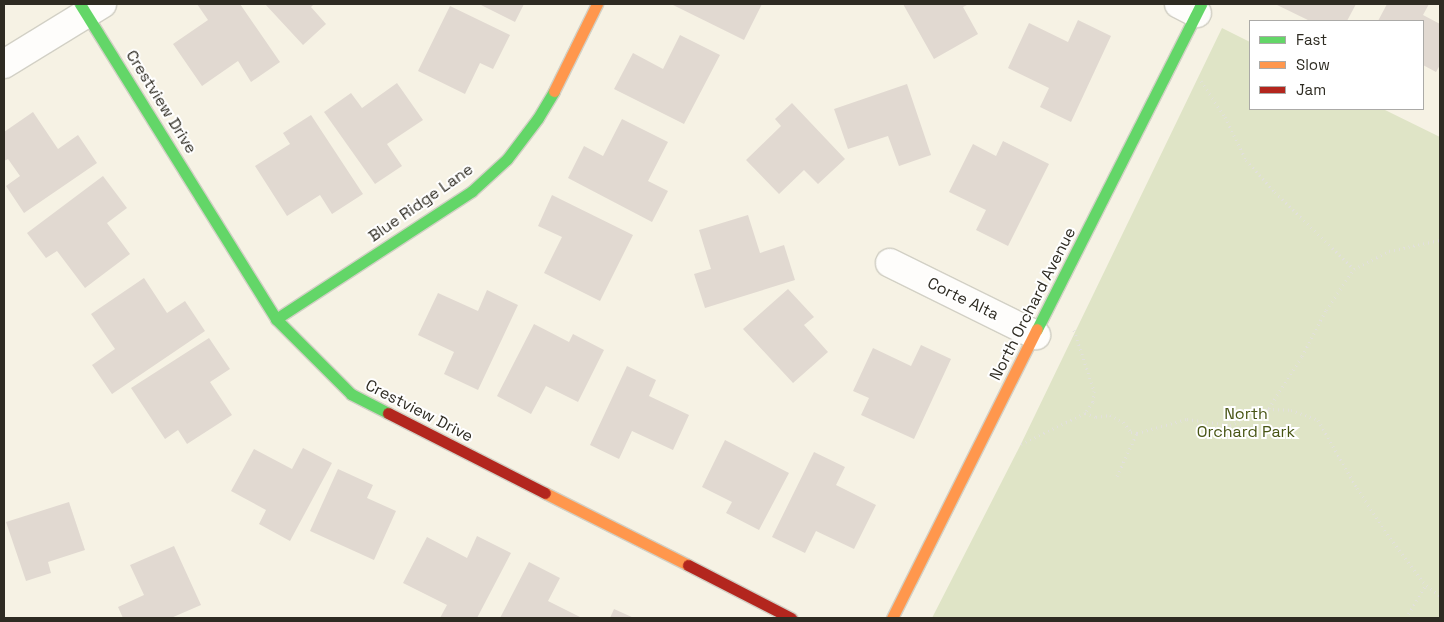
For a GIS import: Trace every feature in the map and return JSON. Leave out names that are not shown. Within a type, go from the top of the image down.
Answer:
[{"type":"street","name":"Blue Ridge Lane","points":[[276,319],[472,191],[507,159],[538,118],[560,80],[597,4]]},
{"type":"street","name":"Crestview Drive","points":[[90,7],[276,319],[351,394],[791,618]]},
{"type":"street","points":[[4,64],[90,7]]},
{"type":"street","name":"North Orchard Avenue","points":[[892,618],[1036,335],[1192,7]]},
{"type":"street","name":"Corte Alta","points":[[890,263],[1036,335]]},
{"type":"path","points":[[1201,81],[1225,117],[1246,160],[1275,192],[1354,269]]},
{"type":"path","points":[[1268,409],[1302,356],[1326,310],[1354,269],[1389,251],[1440,240]]},
{"type":"path","points":[[1021,444],[1085,413],[1093,402],[1094,391],[1074,330]]},
{"type":"path","points":[[1085,413],[1096,417],[1110,415],[1124,422],[1131,432],[1137,433],[1187,419],[1230,425],[1268,409],[1291,410],[1318,420],[1374,513],[1426,585],[1440,596]]},
{"type":"path","points":[[1117,476],[1137,433]]},
{"type":"path","points":[[1406,618],[1426,585]]},
{"type":"green space","name":"North Orchard Park","points":[[1222,28],[1249,42],[1249,110],[1385,110],[1440,137],[1440,618],[932,618],[1021,444]]},
{"type":"building","points":[[197,4],[240,4],[280,62],[251,82],[238,61],[202,86],[173,44],[208,20]]},
{"type":"building","points":[[265,4],[314,4],[311,7],[326,24],[303,45]]},
{"type":"building","points":[[479,4],[524,4],[515,22]]},
{"type":"building","points":[[671,4],[762,4],[744,40]]},
{"type":"building","points":[[903,4],[969,4],[963,7],[978,34],[934,59]]},
{"type":"building","points":[[1275,4],[1356,4],[1348,20],[1308,20]]},
{"type":"building","points":[[1387,4],[1429,4],[1423,15],[1440,24],[1440,65],[1436,72],[1424,66],[1424,20],[1379,20]]},
{"type":"building","points":[[450,6],[510,35],[493,69],[480,63],[465,94],[418,71]]},
{"type":"building","points":[[1078,20],[1111,36],[1071,122],[1040,107],[1049,88],[1008,68],[1029,23],[1068,42]]},
{"type":"building","points":[[680,35],[720,55],[684,124],[614,89],[633,53],[663,69]]},
{"type":"building","points":[[397,83],[423,120],[387,144],[402,166],[375,184],[324,112],[351,93],[362,108]]},
{"type":"building","points":[[907,84],[931,155],[899,166],[888,136],[848,149],[834,109]]},
{"type":"building","points":[[792,103],[845,159],[818,184],[804,170],[779,194],[746,160],[781,126],[775,119]]},
{"type":"building","points":[[33,112],[58,149],[78,135],[97,163],[24,213],[6,186],[20,176],[8,159],[4,161],[4,132]]},
{"type":"building","points":[[311,115],[363,194],[332,214],[320,195],[287,216],[255,166],[290,144],[283,133]]},
{"type":"building","points":[[622,119],[668,142],[648,181],[668,191],[652,222],[568,178],[584,146],[603,156]]},
{"type":"building","points":[[1003,141],[1049,164],[1008,246],[976,230],[986,210],[949,192],[973,144],[996,156]]},
{"type":"building","points":[[103,176],[127,208],[107,223],[130,254],[85,288],[57,251],[46,258],[27,233]]},
{"type":"building","points":[[552,195],[633,235],[600,301],[544,273],[562,237],[538,226]]},
{"type":"building","points":[[748,215],[760,253],[784,245],[795,280],[705,308],[694,274],[711,269],[699,230]]},
{"type":"building","points":[[144,278],[167,313],[185,301],[205,331],[112,394],[92,365],[115,349],[91,314]]},
{"type":"building","points":[[788,289],[814,317],[804,325],[828,352],[793,383],[743,329]]},
{"type":"building","points":[[487,290],[518,305],[478,390],[444,374],[454,352],[418,335],[438,293],[478,311]]},
{"type":"building","points":[[534,324],[569,342],[573,334],[604,350],[578,402],[546,386],[531,414],[497,396]]},
{"type":"building","points":[[209,338],[230,369],[210,382],[232,415],[187,444],[178,430],[165,439],[131,388]]},
{"type":"building","points":[[921,345],[951,359],[914,439],[861,415],[869,398],[853,391],[873,348],[911,366]]},
{"type":"building","points":[[627,366],[656,380],[649,396],[689,415],[673,450],[632,431],[619,459],[590,445]]},
{"type":"building","points":[[725,440],[789,473],[759,530],[726,513],[732,502],[702,487]]},
{"type":"building","points":[[303,448],[332,463],[290,541],[259,524],[266,510],[231,491],[254,449],[292,469]]},
{"type":"building","points":[[814,452],[845,467],[836,485],[876,505],[854,549],[816,531],[805,553],[772,537]]},
{"type":"building","points":[[338,469],[373,485],[367,498],[396,511],[374,560],[310,531]]},
{"type":"building","points":[[69,502],[85,550],[48,562],[51,573],[26,581],[6,522]]},
{"type":"building","points":[[477,536],[511,553],[477,618],[440,618],[447,605],[403,583],[427,537],[467,558]]},
{"type":"building","points":[[174,546],[201,605],[171,618],[123,618],[118,607],[144,595],[130,565]]},
{"type":"building","points":[[529,562],[560,578],[548,601],[582,618],[500,618]]},
{"type":"building","points":[[614,609],[634,618],[610,618]]},
{"type":"traffic: fast","points":[[80,4],[276,319],[351,394],[388,413]]},
{"type":"traffic: fast","points":[[1037,329],[1201,4]]},
{"type":"traffic: fast","points":[[276,319],[472,191],[507,159],[538,118],[554,91]]},
{"type":"traffic: slow","points":[[554,91],[597,4]]},
{"type":"traffic: slow","points":[[892,618],[1037,329]]},
{"type":"traffic: slow","points":[[545,493],[688,565]]},
{"type":"traffic: jam","points":[[388,413],[545,493]]},
{"type":"traffic: jam","points":[[688,565],[791,618]]}]
